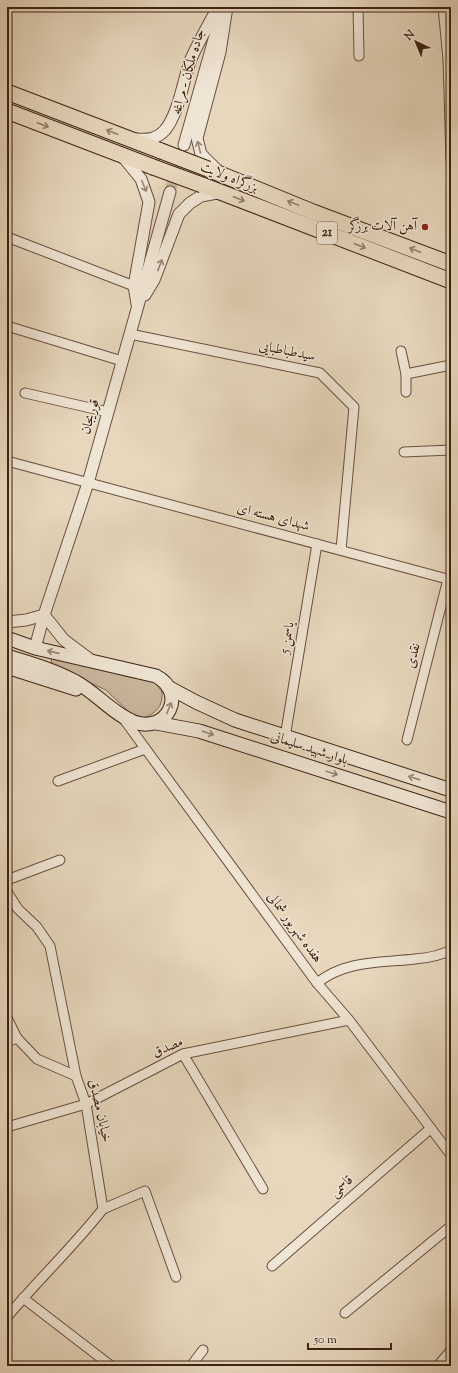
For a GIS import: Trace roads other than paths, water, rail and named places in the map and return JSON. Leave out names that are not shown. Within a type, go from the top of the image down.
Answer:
[{"type":"highway","name":"بزرگراه ولایت","points":[[7,92],[224,175],[313,212],[451,264]]},
{"type":"highway","name":"بزرگراه ولایت","points":[[7,111],[222,192],[451,281]]},
{"type":"main road","points":[[7,638],[35,648],[29,662]]},
{"type":"main road","name":"بلوار شهید سلیمانی","points":[[35,648],[156,676],[163,680],[168,687],[235,720],[451,790]]},
{"type":"main road","points":[[7,656],[29,662],[77,682],[92,695]]},
{"type":"main road","points":[[7,667],[92,695]]},
{"type":"main road","points":[[156,723],[166,715],[172,703],[168,687]]},
{"type":"main road","name":"بلوار شهید سلیمانی","points":[[92,695],[133,722],[148,724],[156,723],[199,730],[451,812]]},
{"type":"street","points":[[129,139],[146,140],[155,138],[164,131],[171,122],[191,60],[202,35],[218,7]]},
{"type":"street","name":"جاده ملکان - مراغه","points":[[184,144],[223,7]]},
{"type":"street","points":[[224,175],[201,154],[197,138],[220,52],[227,7]]},
{"type":"street","points":[[358,7],[359,56]]},
{"type":"street","points":[[443,7],[450,59],[451,158]]},
{"type":"street","points":[[122,155],[142,179],[149,202],[134,286],[137,307]]},
{"type":"street","name":"قوریجان","points":[[35,648],[44,615],[88,483],[170,192]]},
{"type":"street","points":[[137,307],[154,280],[179,214],[190,203],[201,196],[222,192]]},
{"type":"street","points":[[7,237],[134,286]]},
{"type":"street","points":[[7,326],[122,362]]},
{"type":"street","name":"سیدطباطبایی","points":[[130,334],[320,373],[354,407],[341,550]]},
{"type":"street","points":[[402,350],[406,374],[406,392]]},
{"type":"street","points":[[406,374],[451,365]]},
{"type":"street","points":[[25,393],[108,412]]},
{"type":"street","points":[[404,452],[451,450]]},
{"type":"street","name":"شهدای هسته ای","points":[[7,461],[450,580]]},
{"type":"street","name":"یاسمن 5","points":[[285,737],[317,544]]},
{"type":"street","name":"نقدی","points":[[407,740],[450,580]]},
{"type":"street","points":[[7,622],[26,620],[44,615],[64,640],[93,661]]},
{"type":"street","name":"هفده شهریور شمالی","points":[[119,713],[317,983],[349,1020],[451,1155]]},
{"type":"street","points":[[58,781],[145,749]]},
{"type":"street","points":[[7,880],[60,860]]},
{"type":"street","name":"خیابان مصدق","points":[[7,892],[18,909],[37,927],[50,946],[76,1076],[86,1104],[103,1209]]},
{"type":"street","points":[[317,983],[330,973],[357,964],[431,957],[451,950]]},
{"type":"street","points":[[7,1018],[17,1038],[37,1059],[76,1076]]},
{"type":"street","name":"مصدق","points":[[7,1127],[86,1104],[184,1054],[349,1020]]},
{"type":"street","points":[[7,1042],[17,1038]]},
{"type":"street","points":[[184,1054],[263,1189]]},
{"type":"street","name":"قاسمی","points":[[272,1266],[430,1129]]},
{"type":"street","points":[[7,1316],[22,1298],[80,1238],[103,1209],[145,1191],[176,1277]]},
{"type":"street","points":[[345,1313],[451,1226]]},
{"type":"street","points":[[22,1298],[110,1365]]},
{"type":"street","points":[[191,1366],[203,1350]]},
{"type":"street","points":[[439,1366],[451,1352]]},
{"type":"tunnel","points":[[170,192],[181,152]]},
{"type":"place","name":"آهن آلات برزگر","points":[[425,227]]}]
